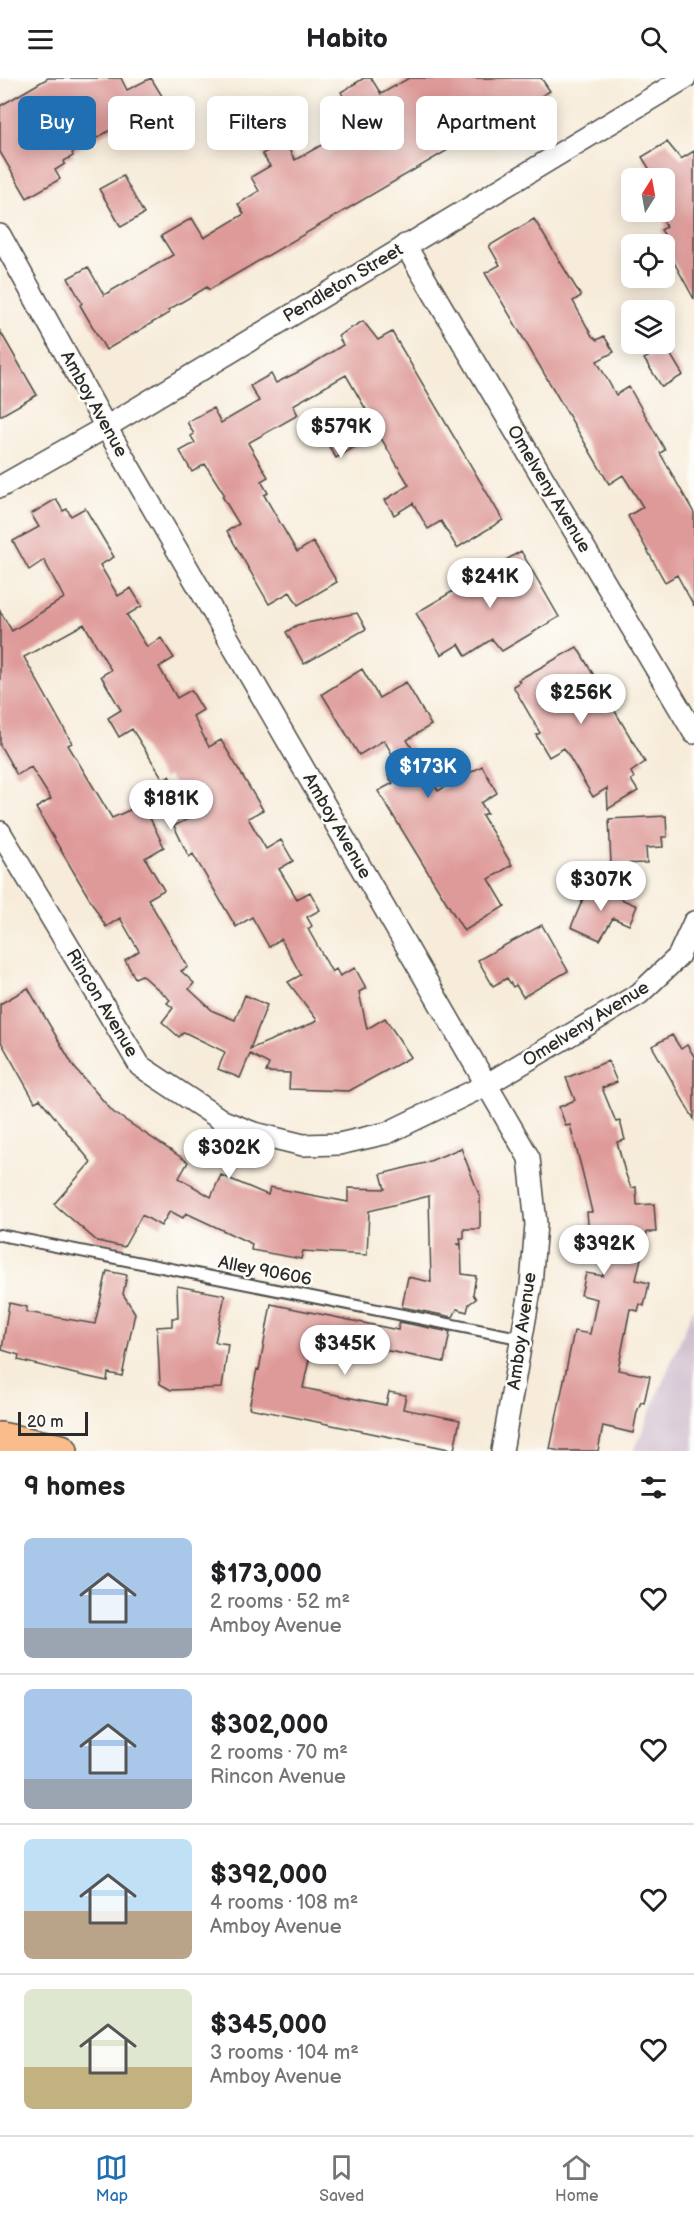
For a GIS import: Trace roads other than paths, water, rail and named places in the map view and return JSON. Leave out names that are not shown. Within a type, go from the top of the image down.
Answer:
[{"type":"main road","points":[[0,1439],[46,1449]]},
{"type":"street","name":"Pendleton Street","points":[[0,488],[106,427],[685,78]]},
{"type":"street","name":"Amboy Avenue","points":[[0,235],[106,427],[529,1158],[536,1224],[524,1339],[502,1451]]},
{"type":"street","name":"Omelveny Avenue","points":[[405,245],[694,733]]},
{"type":"street","name":"Rincon Avenue","points":[[0,831],[140,1066],[222,1121],[254,1133],[303,1145],[339,1144],[387,1133],[486,1085]]},
{"type":"street","name":"Omelveny Avenue","points":[[486,1085],[639,994],[678,957],[694,922]]},
{"type":"lane","name":"Alley 90606","points":[[0,1235],[524,1339]]}]
